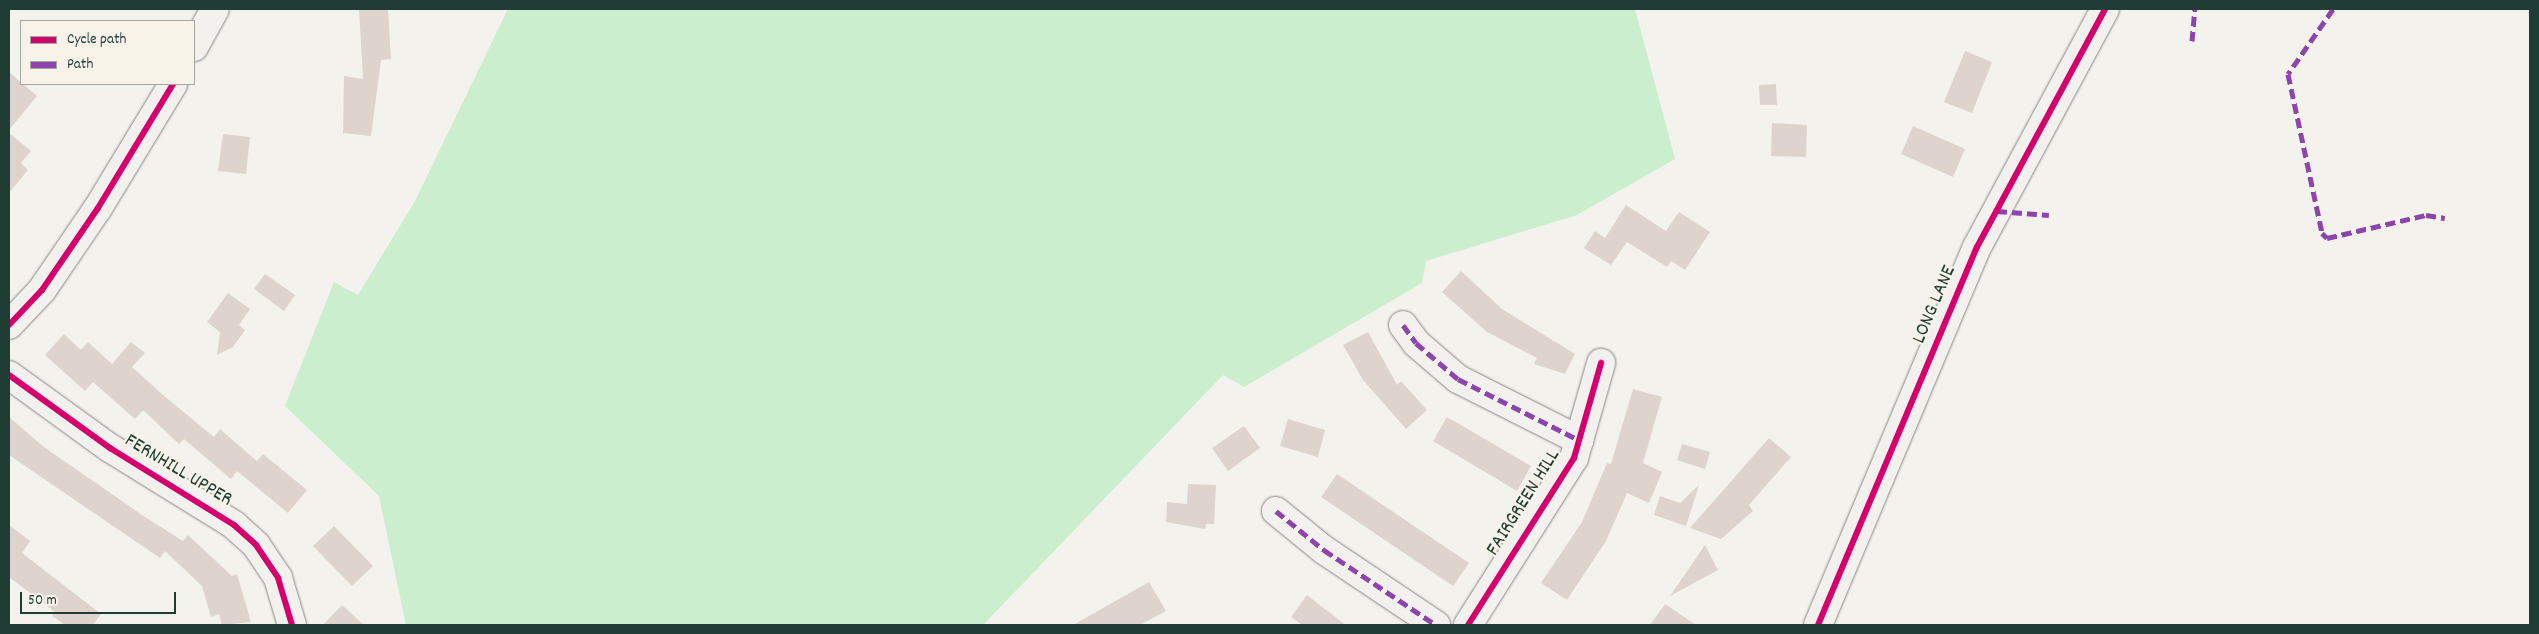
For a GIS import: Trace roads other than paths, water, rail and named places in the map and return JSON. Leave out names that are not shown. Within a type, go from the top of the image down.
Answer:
[{"type":"street","points":[[195,45],[214,9]]},
{"type":"street","name":"LONG LANE","points":[[1818,625],[1978,247],[2105,9]]},
{"type":"street","points":[[9,325],[42,290],[98,208],[172,85]]},
{"type":"street","name":"FAIRGREEN HILL","points":[[1403,325],[1416,344],[1458,379],[1579,440]]},
{"type":"street","name":"FAIRGREEN HILL","points":[[1468,625],[1574,458],[1601,364]]},
{"type":"street","name":"FERNHILL UPPER","points":[[9,375],[102,444],[234,524],[256,545],[278,578],[292,625]]},
{"type":"street","points":[[1276,511],[1324,550],[1436,625]]}]
